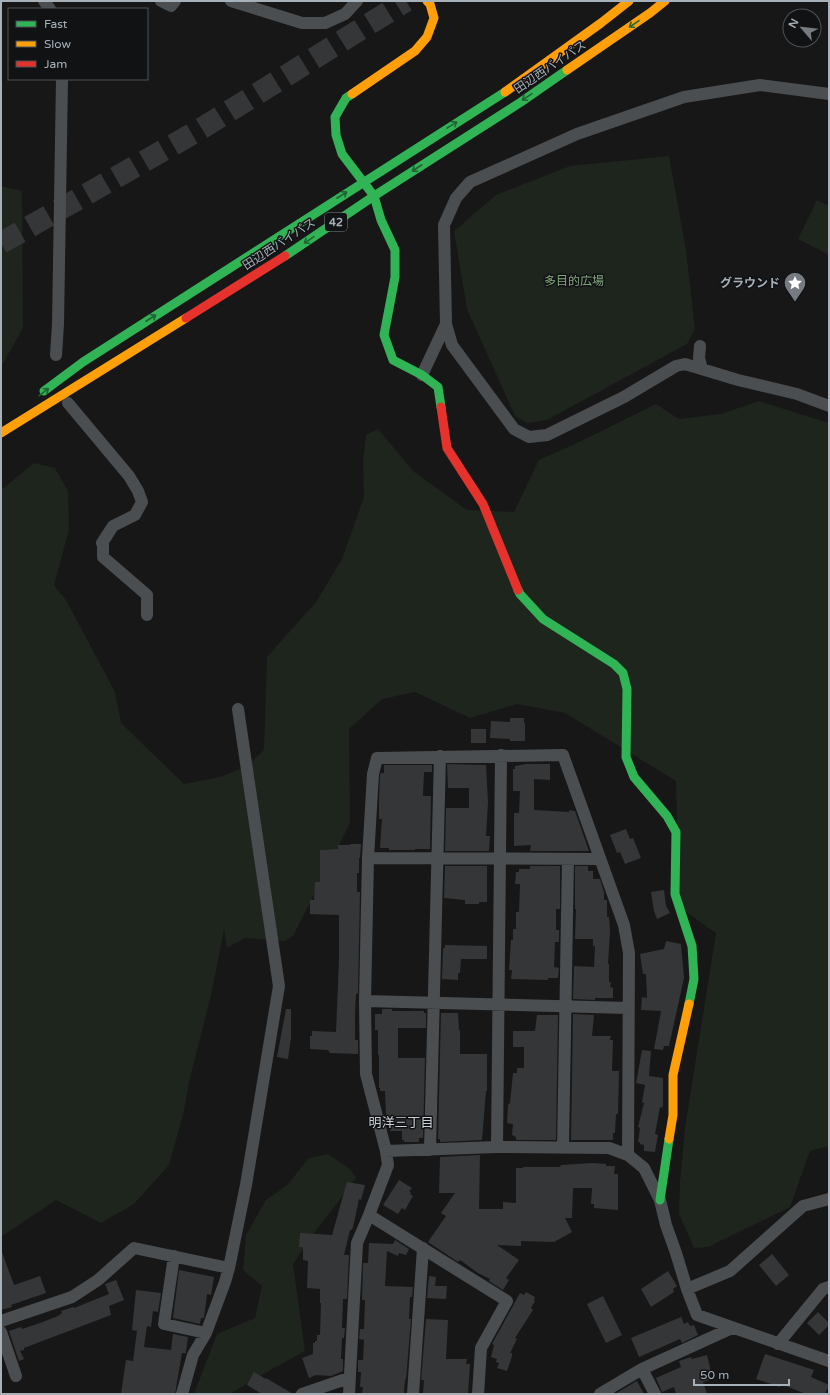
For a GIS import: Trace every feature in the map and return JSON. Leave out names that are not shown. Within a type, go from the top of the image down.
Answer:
[{"type":"main road","points":[[427,1],[430,4],[434,18],[427,37],[416,52],[346,98],[335,117],[336,135],[342,154],[374,196],[381,220],[395,250],[395,277],[384,335],[393,360],[422,375],[438,387],[447,448],[483,504],[498,536],[520,594],[543,619],[614,664],[623,673],[626,689],[626,758],[634,777],[667,816],[676,832],[675,894],[692,946],[694,979],[673,1075],[673,1115],[660,1200]]},
{"type":"main road","name":"田辺西バイパス","points":[[37,397],[82,362],[503,93],[601,23],[628,1]]},
{"type":"main road","name":"田辺西バイパス","points":[[1,433],[301,246],[374,196],[521,102],[650,13],[665,1]]},
{"type":"main road","points":[[1,423],[13,414]]},
{"type":"street","points":[[161,1],[171,6],[175,1]]},
{"type":"street","points":[[232,1],[302,23],[325,23],[345,14],[357,1]]},
{"type":"street","points":[[56,355],[62,80]]},
{"type":"street","points":[[829,94],[760,85],[684,97],[577,134],[470,182],[456,198],[444,225],[446,324],[452,345],[514,429],[529,436],[547,435],[624,397],[676,366],[685,364],[738,380],[797,394],[829,406]]},
{"type":"street","points":[[422,375],[446,324]]},
{"type":"street","points":[[685,364],[700,346],[699,358],[702,370]]},
{"type":"street","points":[[68,403],[129,476],[138,491],[142,502],[135,515],[113,526],[102,543],[103,557],[147,595],[147,615]]},
{"type":"street","points":[[182,1394],[193,1355],[206,1333],[229,1268],[246,1185],[279,986],[238,708]]},
{"type":"street","points":[[497,1148],[501,755]]},
{"type":"street","points":[[349,1394],[357,1243],[388,1165],[386,1151],[366,1074],[365,1001],[368,858],[374,774],[377,758],[563,755],[624,925],[629,953],[628,1155]]},
{"type":"street","points":[[430,1150],[440,756]]},
{"type":"street","points":[[368,858],[600,859]]},
{"type":"street","points":[[563,1148],[568,859]]},
{"type":"street","points":[[365,1001],[628,1008]]},
{"type":"street","points":[[386,1151],[497,1148],[609,1148],[628,1155],[644,1168],[660,1200],[666,1225],[687,1289],[697,1314],[732,1328],[829,1361]]},
{"type":"street","points":[[687,1289],[730,1271],[803,1206],[829,1199]]},
{"type":"street","points":[[369,1215],[507,1301],[481,1348],[478,1394]]},
{"type":"street","points":[[1,1321],[72,1297],[98,1280],[134,1248],[229,1268]]},
{"type":"street","points":[[413,1394],[423,1248]]},
{"type":"street","points":[[174,1256],[164,1324],[206,1333]]},
{"type":"street","points":[[778,1344],[823,1289],[829,1287]]},
{"type":"street","points":[[600,1394],[642,1369],[732,1328]]},
{"type":"street","points":[[1,1332],[16,1376]]},
{"type":"street","points":[[642,1369],[655,1394]]},
{"type":"street","points":[[302,1394],[349,1378]]},
{"type":"green space","name":"多目的広場","points":[[669,156],[686,250],[695,329],[687,344],[547,420],[527,423],[515,416],[467,309],[454,231],[496,195],[570,166]]},
{"type":"green space","points":[[1,186],[22,191],[23,328],[1,367]]},
{"type":"green space","points":[[817,200],[829,206],[829,255],[798,239]]},
{"type":"green space","points":[[759,401],[829,423],[829,1146],[810,1151],[790,1207],[708,1247],[694,1248],[679,1214],[680,1182],[685,1128],[716,933],[679,907],[676,781],[565,713],[517,704],[470,718],[415,692],[382,699],[349,729],[350,823],[293,936],[285,941],[245,938],[227,948],[224,929],[211,996],[189,1082],[183,1115],[169,1165],[134,1204],[101,1223],[56,1200],[1,1237],[1,490],[34,463],[55,468],[68,491],[69,530],[54,585],[66,600],[115,692],[121,723],[184,784],[220,777],[247,766],[264,750],[267,657],[316,602],[342,559],[364,497],[363,462],[366,435],[378,429],[413,471],[467,510],[514,512],[539,460],[656,404],[679,419],[721,414]]},
{"type":"green space","points":[[328,1154],[350,1169],[356,1178],[309,1240],[293,1264],[305,1351],[230,1394],[194,1394],[217,1334],[255,1318],[262,1286],[243,1270],[246,1235],[266,1200],[287,1185],[309,1158]]},
{"type":"building","points":[[510,718],[524,718],[525,741],[510,741],[510,739],[490,738],[491,721],[510,722]]},
{"type":"building","points":[[471,729],[486,729],[486,743],[471,743]]},
{"type":"building","points":[[447,764],[486,765],[488,802],[486,836],[490,836],[489,851],[445,851],[446,808],[469,808],[469,788],[448,788]]},
{"type":"building","points":[[526,764],[550,764],[550,780],[534,779],[534,810],[575,811],[589,851],[530,851],[531,845],[514,846],[514,813],[519,813],[520,791],[513,791],[513,769],[515,769],[515,766]]},
{"type":"building","points":[[384,765],[432,765],[432,772],[424,772],[423,796],[431,796],[430,849],[389,850],[389,848],[380,848],[382,819],[379,819],[380,775],[381,773],[384,773]]},
{"type":"building","points":[[626,829],[630,839],[633,838],[641,858],[625,864],[620,852],[617,853],[610,835]]},
{"type":"building","points":[[361,844],[359,873],[357,873],[357,892],[360,892],[358,993],[356,994],[355,1040],[358,1040],[358,1054],[330,1053],[328,1050],[310,1049],[310,1036],[312,1036],[312,1031],[336,1032],[339,915],[310,914],[310,900],[314,900],[315,882],[320,882],[320,850],[338,849],[338,845]]},
{"type":"building","points":[[445,866],[487,866],[487,902],[479,902],[479,904],[465,904],[465,900],[444,898]]},
{"type":"building","points":[[530,866],[560,866],[560,909],[556,909],[556,930],[559,930],[559,942],[555,942],[554,967],[559,968],[558,978],[548,978],[548,980],[511,979],[512,970],[509,970],[511,940],[513,940],[513,929],[516,929],[516,912],[519,912],[520,884],[515,884],[516,872],[519,872],[519,869],[530,869]]},
{"type":"building","points":[[575,866],[588,866],[588,871],[593,871],[593,879],[600,879],[604,892],[604,900],[607,900],[607,917],[609,917],[610,931],[608,964],[609,982],[611,982],[610,987],[613,988],[613,998],[595,998],[595,1000],[573,999],[574,966],[594,967],[595,946],[593,946],[593,939],[575,939]]},
{"type":"building","points":[[664,890],[666,906],[670,913],[657,919],[651,892]]},
{"type":"building","points":[[666,941],[681,944],[684,978],[669,1046],[664,1046],[663,1050],[654,1049],[661,1011],[641,1010],[642,997],[647,998],[646,974],[643,974],[640,954],[664,949]]},
{"type":"building","points":[[445,945],[487,946],[487,959],[461,959],[458,980],[442,979],[443,948],[445,948]]},
{"type":"building","points":[[286,1009],[291,1009],[291,1038],[288,1059],[277,1057]]},
{"type":"building","points":[[382,1009],[392,1009],[392,1011],[424,1011],[424,1013],[426,1013],[426,1028],[398,1028],[398,1058],[425,1058],[423,1138],[419,1138],[419,1142],[404,1142],[404,1140],[402,1140],[402,1131],[390,1131],[391,1123],[388,1123],[388,1115],[386,1115],[385,1091],[380,1091],[379,1088],[378,1030],[375,1030],[375,1014],[382,1014]]},
{"type":"building","points":[[441,1013],[458,1013],[460,1054],[487,1054],[487,1091],[482,1140],[440,1142],[440,1139],[438,1139]]},
{"type":"building","points":[[573,1014],[594,1015],[592,1036],[611,1036],[610,1040],[613,1040],[612,1071],[619,1071],[618,1114],[616,1114],[613,1140],[571,1140]]},
{"type":"building","points":[[537,1015],[558,1015],[556,1140],[516,1140],[516,1137],[512,1135],[513,1124],[507,1123],[508,1105],[510,1103],[513,1073],[517,1073],[517,1068],[524,1068],[524,1047],[513,1047],[513,1031],[535,1031]]},
{"type":"building","points":[[642,1050],[651,1051],[649,1076],[663,1078],[663,1105],[662,1108],[660,1107],[655,1134],[658,1135],[655,1152],[644,1151],[644,1145],[638,1142],[640,1128],[638,1127],[644,1103],[642,1102],[645,1085],[636,1083]]},
{"type":"building","points":[[480,1155],[479,1209],[503,1209],[503,1202],[516,1203],[516,1168],[560,1167],[561,1165],[592,1163],[615,1166],[614,1174],[618,1174],[618,1210],[594,1208],[594,1204],[591,1204],[592,1188],[573,1188],[572,1218],[565,1218],[572,1232],[554,1242],[521,1241],[521,1246],[497,1245],[519,1260],[506,1278],[509,1280],[503,1290],[489,1281],[490,1279],[478,1273],[460,1260],[458,1262],[428,1242],[446,1216],[441,1213],[455,1193],[439,1193],[440,1157]]},
{"type":"building","points":[[399,1180],[412,1188],[409,1191],[413,1196],[405,1210],[402,1208],[398,1214],[383,1205]]},
{"type":"building","points":[[347,1182],[365,1185],[361,1200],[359,1199],[354,1223],[352,1230],[350,1230],[344,1255],[349,1255],[347,1299],[343,1299],[342,1328],[345,1328],[344,1338],[342,1338],[341,1359],[343,1359],[343,1371],[331,1376],[316,1375],[309,1378],[302,1358],[313,1354],[313,1343],[317,1341],[317,1335],[320,1335],[321,1303],[320,1289],[307,1288],[308,1261],[303,1260],[303,1247],[299,1247],[300,1233],[332,1235]]},
{"type":"building","points":[[395,1240],[409,1249],[406,1255],[399,1253],[398,1256],[387,1251],[385,1286],[413,1287],[412,1297],[410,1297],[409,1319],[411,1319],[404,1394],[362,1394],[363,1387],[360,1387],[361,1372],[358,1372],[358,1360],[363,1360],[364,1340],[359,1339],[360,1329],[364,1329],[365,1300],[362,1300],[363,1263],[368,1263],[369,1243],[393,1244]]},
{"type":"building","points":[[2,1252],[14,1285],[40,1276],[46,1293],[1,1310]]},
{"type":"building","points":[[772,1254],[789,1275],[776,1286],[759,1265]]},
{"type":"building","points":[[179,1270],[214,1277],[211,1295],[207,1294],[204,1318],[201,1318],[200,1324],[173,1318]]},
{"type":"building","points":[[668,1271],[677,1286],[673,1289],[674,1292],[651,1307],[641,1289]]},
{"type":"building","points":[[429,1276],[436,1277],[435,1286],[447,1286],[446,1299],[427,1298]]},
{"type":"building","points":[[116,1280],[124,1300],[109,1306],[111,1315],[24,1348],[24,1350],[20,1351],[24,1359],[19,1361],[9,1331],[21,1327],[22,1329],[40,1323],[58,1316],[62,1313],[61,1311],[74,1308],[109,1294],[105,1284]]},
{"type":"building","points":[[136,1290],[161,1293],[158,1312],[153,1311],[151,1327],[147,1326],[144,1347],[171,1350],[173,1334],[188,1337],[186,1353],[182,1353],[175,1394],[121,1394],[126,1360],[133,1361],[137,1331],[132,1330]]},
{"type":"building","points":[[526,1292],[535,1297],[535,1301],[531,1308],[533,1310],[515,1338],[517,1339],[510,1353],[512,1353],[512,1356],[507,1371],[497,1368],[499,1363],[496,1362],[497,1359],[491,1357],[494,1345],[492,1344],[520,1293],[524,1295]]},
{"type":"building","points":[[603,1296],[622,1335],[606,1343],[587,1304]]},
{"type":"building","points":[[818,1312],[829,1323],[829,1325],[819,1335],[807,1323]]},
{"type":"building","points":[[681,1317],[684,1324],[688,1322],[690,1326],[694,1325],[698,1335],[682,1343],[680,1339],[639,1357],[631,1338]]},
{"type":"building","points":[[426,1319],[448,1320],[446,1359],[467,1359],[466,1364],[470,1364],[468,1394],[423,1393],[424,1380],[421,1380]]},
{"type":"building","points":[[765,1354],[814,1370],[811,1377],[829,1385],[825,1394],[806,1394],[781,1384],[780,1387],[756,1379]]},
{"type":"building","points":[[707,1355],[711,1372],[708,1372],[710,1380],[703,1382],[707,1394],[676,1394],[674,1387],[662,1392],[656,1378],[681,1367],[679,1361],[691,1357],[692,1359]]},
{"type":"building","points":[[254,1372],[293,1394],[262,1394],[247,1385]]},
{"type":"building","points":[[637,1381],[644,1394],[615,1394],[635,1382]]},
{"type":"tunnel","points":[[1,243],[199,130],[406,1]]},
{"type":"traffic: fast","points":[[285,256],[374,196],[521,102],[567,70]]},
{"type":"traffic: fast","points":[[44,391],[83,362],[505,92]]},
{"type":"traffic: fast","points":[[352,94],[346,98],[335,117],[336,135],[342,154],[374,196],[381,220],[395,250],[395,277],[384,335],[393,360],[422,375],[438,387],[441,407]]},
{"type":"traffic: fast","points":[[518,590],[543,619],[614,664],[623,673],[627,689],[626,757],[634,777],[667,816],[676,832],[675,894],[692,946],[694,979],[689,1004]]},
{"type":"traffic: fast","points":[[660,1200],[669,1139]]},
{"type":"traffic: slow","points":[[352,94],[415,51],[427,37],[434,18],[430,4],[427,1]]},
{"type":"traffic: slow","points":[[505,92],[629,1]]},
{"type":"traffic: slow","points":[[567,70],[665,1]]},
{"type":"traffic: slow","points":[[1,433],[186,318]]},
{"type":"traffic: slow","points":[[669,1139],[673,1115],[673,1075],[689,1004]]},
{"type":"traffic: jam","points":[[186,318],[285,256]]},
{"type":"traffic: jam","points":[[441,407],[447,448],[483,504],[518,590]]},
{"type":"place","name":"グラウンド","points":[[795,302]]},
{"type":"district","name":"明洋三丁目","points":[[401,1122]]}]
